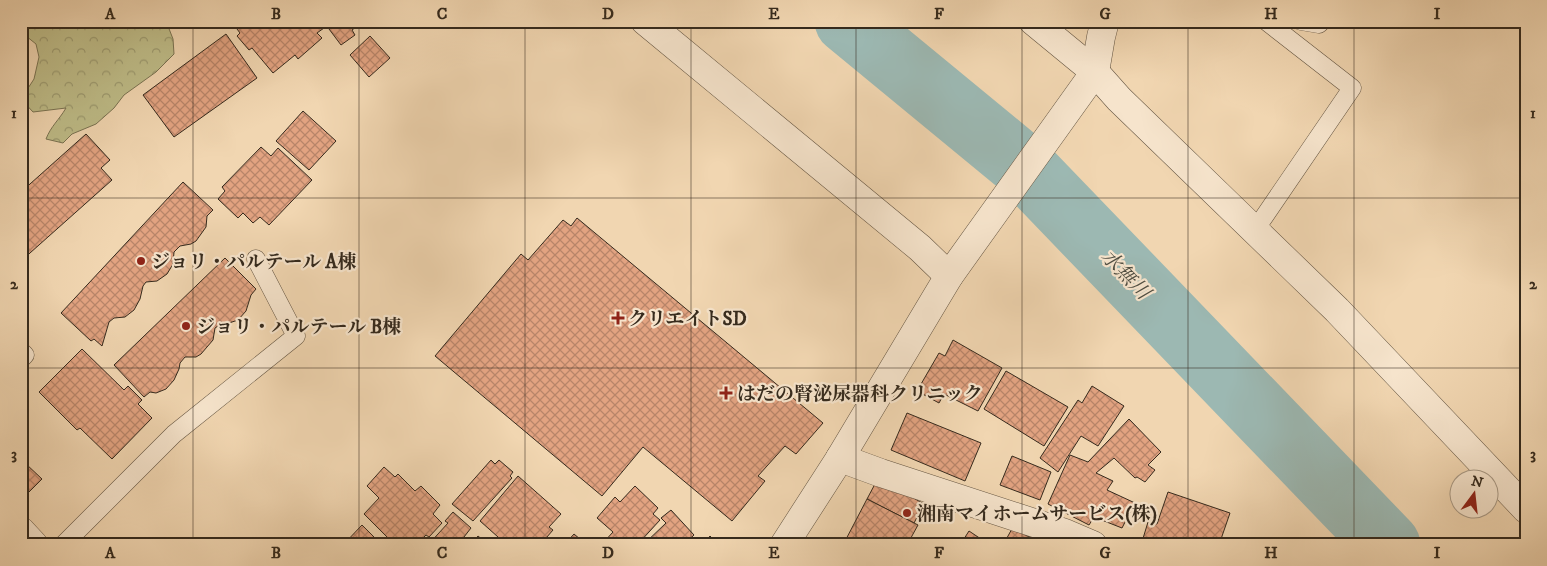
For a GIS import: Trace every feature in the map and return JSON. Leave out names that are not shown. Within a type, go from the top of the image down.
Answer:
[{"type":"street","points":[[645,21],[920,248],[954,269]]},
{"type":"street","points":[[1033,21],[1091,78],[1120,99],[1337,310],[1526,509]]},
{"type":"street","points":[[784,545],[840,458],[954,269],[1091,78],[1106,21]]},
{"type":"street","points":[[840,458],[1065,533],[1092,545]]},
{"type":"street","points":[[21,531],[34,545]]},
{"type":"lane","points":[[1255,230],[1352,88],[1266,21]]},
{"type":"lane","points":[[1301,21],[1319,24],[1322,21]]},
{"type":"lane","points":[[63,545],[174,434],[296,336],[256,258]]},
{"type":"lane","points":[[21,351],[25,355],[21,359]]},
{"type":"green space","points":[[21,21],[166,21],[173,39],[174,54],[156,72],[124,95],[114,108],[96,124],[72,134],[63,143],[46,139],[50,130],[66,108],[33,112],[21,99],[34,79],[39,57],[36,44],[21,32]]},
{"type":"building","points":[[239,21],[318,21],[324,28],[317,33],[322,38],[298,59],[295,55],[273,73],[252,48],[249,50],[237,36],[240,33],[234,25]]},
{"type":"building","points":[[323,21],[364,21],[352,30],[355,35],[341,45]]},
{"type":"building","points":[[226,34],[257,78],[174,137],[143,95]]},
{"type":"building","points":[[370,36],[390,58],[369,77],[350,55]]},
{"type":"building","points":[[303,111],[336,141],[309,170],[276,141]]},
{"type":"building","points":[[86,134],[110,160],[101,168],[112,180],[21,261],[21,192]]},
{"type":"building","points":[[261,147],[271,156],[278,148],[312,180],[269,225],[260,217],[253,223],[243,213],[238,218],[218,199],[225,191],[222,187]]},
{"type":"building","name":"ジョリ・パルテール A棟","points":[[183,182],[213,210],[207,216],[206,227],[196,241],[180,246],[174,252],[173,264],[167,274],[157,281],[146,282],[134,310],[125,317],[114,318],[109,322],[102,346],[94,339],[91,341],[61,313]]},
{"type":"building","points":[[577,218],[823,423],[796,454],[785,446],[758,476],[765,481],[732,521],[643,447],[602,496],[435,356],[521,254],[528,260],[563,220],[571,226]]},
{"type":"building","name":"ジョリ・パルテール B棟","points":[[225,258],[256,289],[251,295],[246,311],[238,320],[221,324],[215,328],[213,340],[201,354],[196,357],[185,357],[180,363],[174,380],[166,389],[156,393],[150,392],[144,397],[114,365]]},
{"type":"building","points":[[953,340],[1002,368],[978,411],[944,394],[939,403],[917,391],[939,353],[945,356]]},
{"type":"building","points":[[82,349],[124,390],[128,386],[142,400],[138,404],[152,418],[112,459],[80,428],[77,430],[39,392]]},
{"type":"building","points":[[1006,371],[1068,407],[1044,446],[984,409]]},
{"type":"building","points":[[1092,386],[1124,406],[1098,446],[1081,436],[1058,472],[1040,458],[1078,400],[1082,403]]},
{"type":"building","points":[[907,413],[981,443],[965,481],[891,450]]},
{"type":"building","points":[[1129,419],[1161,452],[1148,465],[1155,470],[1145,482],[1137,477],[1135,478],[1114,458],[1096,473],[1113,481],[1107,490],[1135,503],[1122,528],[1094,517],[1089,525],[1048,504],[1070,455],[1088,462]]},
{"type":"building","points":[[21,452],[28,459],[25,463],[42,479],[21,500]]},
{"type":"building","points":[[1012,456],[1051,472],[1040,500],[1000,485]]},
{"type":"building","points":[[491,460],[495,464],[499,460],[513,472],[510,476],[512,478],[473,521],[452,504]]},
{"type":"building","points":[[384,467],[395,477],[398,474],[415,491],[421,486],[440,505],[433,514],[442,523],[429,537],[426,535],[420,541],[423,545],[395,545],[364,514],[379,498],[367,486]]},
{"type":"building","points":[[518,476],[561,514],[549,527],[553,530],[540,545],[507,545],[480,521]]},
{"type":"building","name":"湘南マイホームサービス(株)","points":[[875,484],[901,491],[924,504],[914,523],[867,499]]},
{"type":"building","points":[[635,486],[658,508],[653,514],[660,520],[638,544],[633,540],[628,545],[605,545],[603,543],[613,532],[597,518],[615,497],[620,502]]},
{"type":"building","points":[[1168,492],[1230,513],[1220,542],[1215,541],[1213,545],[1174,545],[1167,542],[1166,545],[1141,545],[1148,522],[1157,524]]},
{"type":"building","points":[[867,499],[918,525],[907,545],[843,545]]},
{"type":"building","points":[[671,510],[694,535],[683,545],[643,545],[666,523],[661,518]]},
{"type":"building","points":[[453,512],[471,528],[464,537],[466,541],[463,545],[428,545],[448,523],[445,521]]},
{"type":"building","points":[[362,525],[382,545],[343,545]]},
{"type":"building","points":[[1013,527],[1029,537],[1032,531],[1055,545],[1003,545]]},
{"type":"building","points":[[969,531],[990,545],[960,545]]},
{"type":"building","points":[[574,534],[587,545],[564,545]]},
{"type":"building","points":[[478,536],[489,545],[470,545]]},
{"type":"building","points":[[710,536],[719,545],[702,545]]},
{"type":"waterway","name":"水無川","points":[[847,21],[1023,166],[1388,545]]},
{"type":"place","name":"ジョリ・パルテール A棟","points":[[141,261]]},
{"type":"place","name":"クリエイトSD","points":[[618,318]]},
{"type":"place","name":"ジョリ・パルテール B棟","points":[[186,326]]},
{"type":"place","name":"はだの腎泌尿器科クリニック","points":[[726,393]]},
{"type":"place","name":"湘南マイホームサービス(株)","points":[[907,513]]}]
